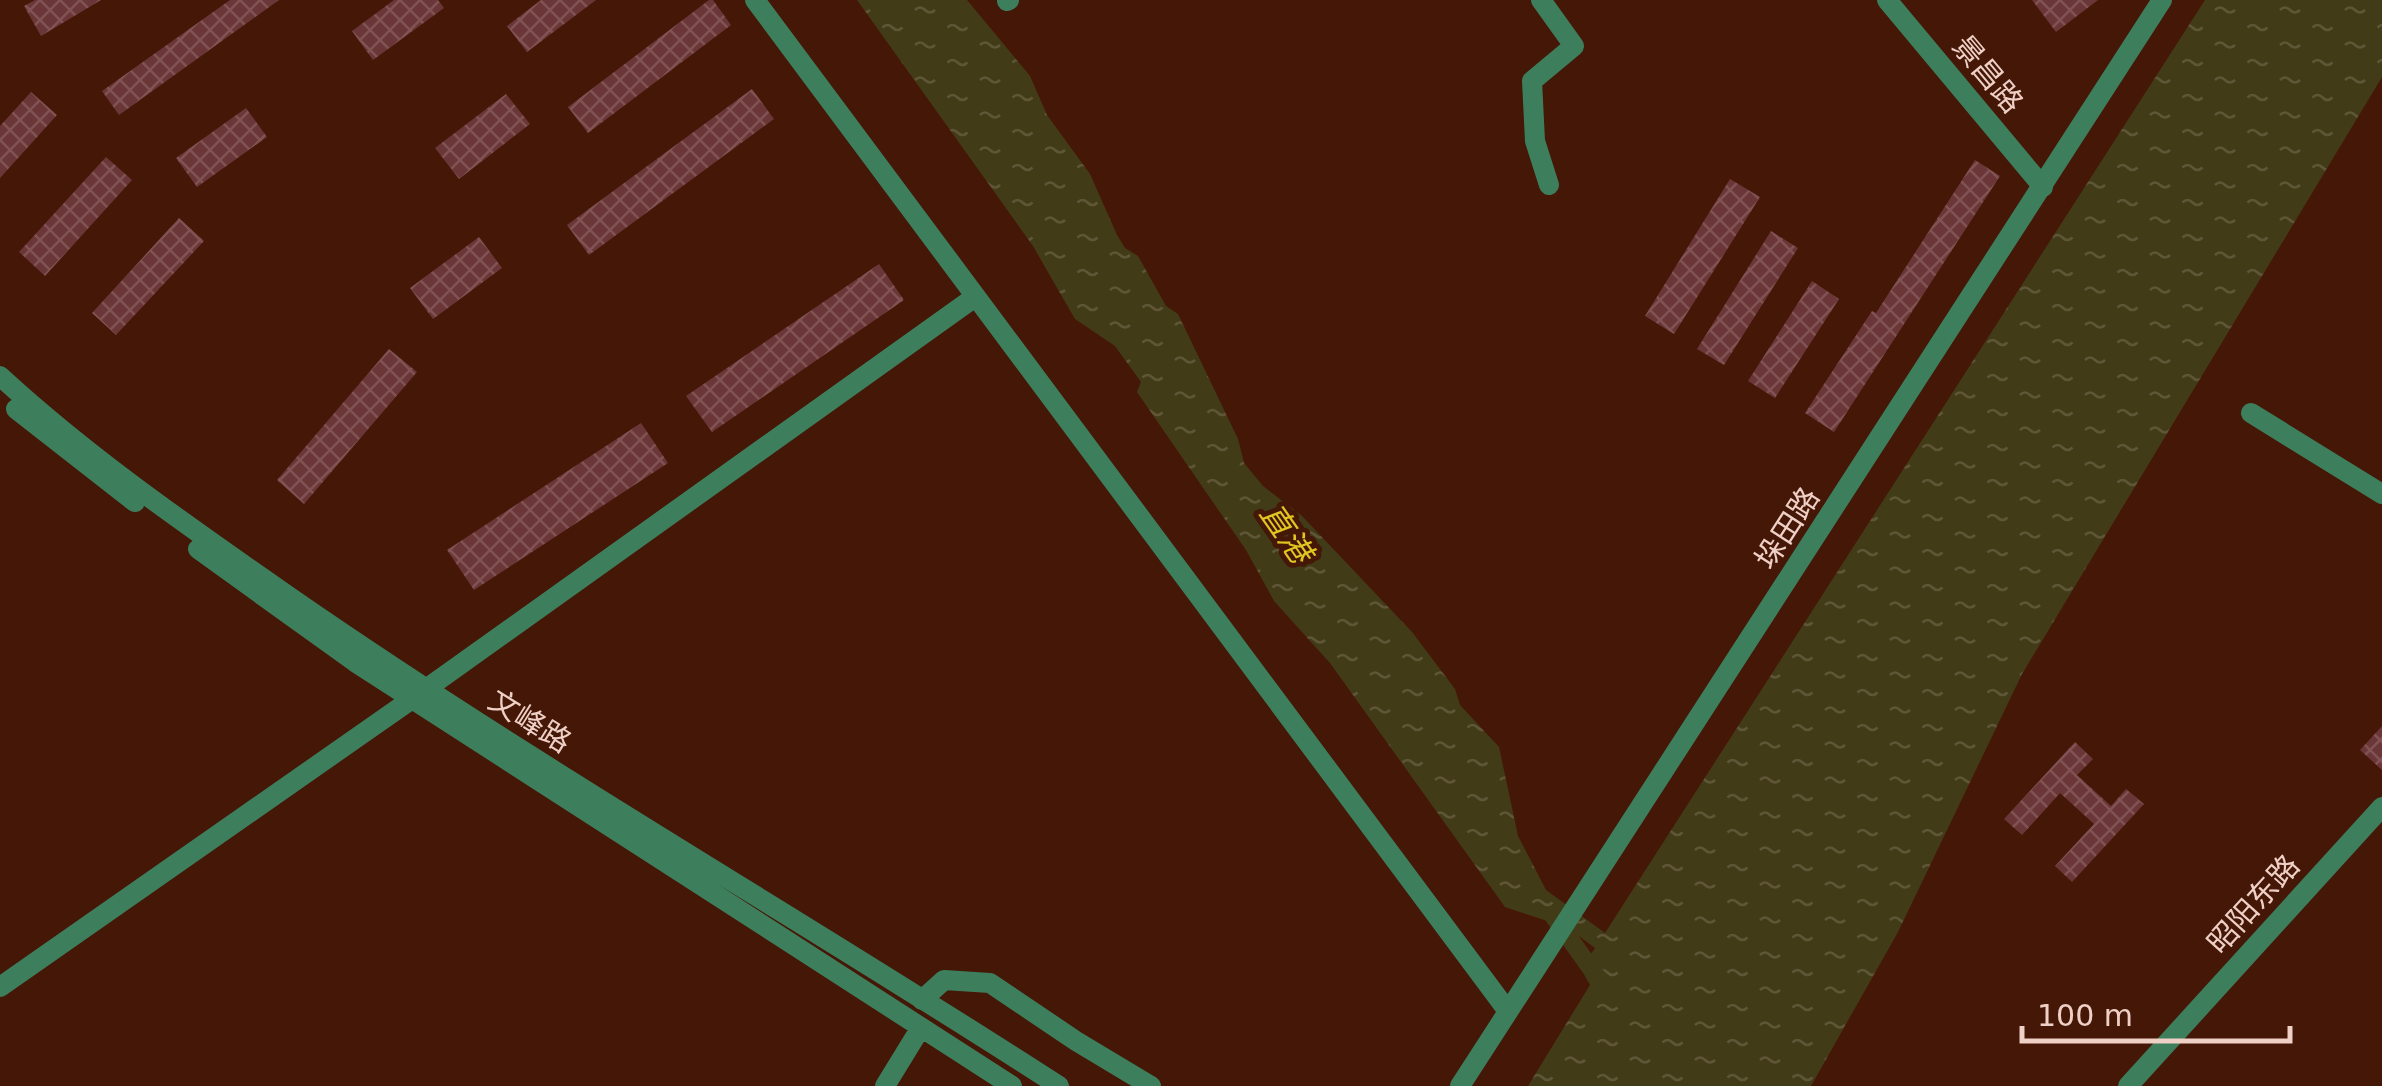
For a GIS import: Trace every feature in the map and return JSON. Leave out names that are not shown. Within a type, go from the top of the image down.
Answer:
[{"type":"street","points":[[754,0],[1507,1010]]},
{"type":"street","points":[[1541,0],[1574,46],[1532,81],[1535,142],[1549,185]]},
{"type":"street","name":"景昌路","points":[[1887,0],[2044,187]]},
{"type":"street","name":"垛田路","points":[[1460,1086],[2162,0]]},
{"type":"street","points":[[0,987],[975,297]]},
{"type":"street","name":"文峰路","points":[[0,376],[32,406],[418,694],[1056,1084]]},
{"type":"street","name":"文峰路","points":[[0,394],[35,426],[206,556],[1012,1086]]},
{"type":"street","points":[[2251,413],[2382,494]]},
{"type":"street","name":"昭阳东路","points":[[2128,1086],[2382,807]]},
{"type":"street","points":[[922,1000],[944,980],[990,983],[1151,1086]]},
{"type":"street","points":[[885,1086],[920,1029]]},
{"type":"water","points":[[857,0],[967,0],[1030,76],[1047,115],[1090,174],[1125,248],[1138,256],[1166,306],[1178,314],[1238,439],[1244,463],[1263,486],[1302,516],[1412,632],[1455,689],[1460,705],[1499,747],[1518,836],[1546,890],[1605,933],[2205,0],[2382,0],[2382,77],[2022,674],[1898,932],[1811,1086],[1528,1086],[1590,985],[1581,969],[1595,948],[1568,928],[1505,907],[1330,663],[1274,601],[1246,550],[1137,392],[1141,382],[1115,346],[1075,319],[1033,246]]},
{"type":"building","points":[[35,0],[101,0],[41,36],[24,6]]},
{"type":"building","points":[[230,0],[279,0],[119,115],[102,91]]},
{"type":"building","points":[[394,0],[438,0],[444,8],[373,60],[352,31]]},
{"type":"building","points":[[541,0],[596,0],[527,52],[507,26]]},
{"type":"building","points":[[713,0],[731,25],[588,133],[568,107]]},
{"type":"building","points":[[2032,0],[2098,0],[2056,32]]},
{"type":"building","points":[[752,89],[774,119],[589,255],[567,225]]},
{"type":"building","points":[[31,92],[57,115],[0,178],[0,126]]},
{"type":"building","points":[[506,94],[530,124],[459,179],[435,148]]},
{"type":"building","points":[[246,108],[267,137],[197,187],[176,158]]},
{"type":"building","points":[[106,157],[132,180],[45,276],[19,252]]},
{"type":"building","points":[[1975,160],[2000,176],[1834,432],[1805,413],[1872,311],[1876,313]]},
{"type":"building","points":[[1730,179],[1760,197],[1674,334],[1645,316]]},
{"type":"building","points":[[179,218],[204,241],[116,335],[92,313]]},
{"type":"building","points":[[1771,231],[1798,248],[1724,365],[1697,349]]},
{"type":"building","points":[[479,237],[502,268],[433,319],[410,288]]},
{"type":"building","points":[[879,264],[904,300],[712,432],[686,396]]},
{"type":"building","points":[[1812,281],[1839,299],[1775,398],[1748,381]]},
{"type":"building","points":[[389,349],[417,372],[304,504],[277,480]]},
{"type":"building","points":[[641,423],[668,463],[474,590],[447,550]]},
{"type":"building","points":[[2382,726],[2382,770],[2360,750]]},
{"type":"building","points":[[2075,742],[2093,759],[2077,775],[2111,806],[2126,789],[2144,804],[2072,882],[2055,866],[2094,824],[2060,793],[2022,835],[2004,819]]},
{"type":"waterway","name":"直港","points":[[1554,917],[1600,981]]}]
